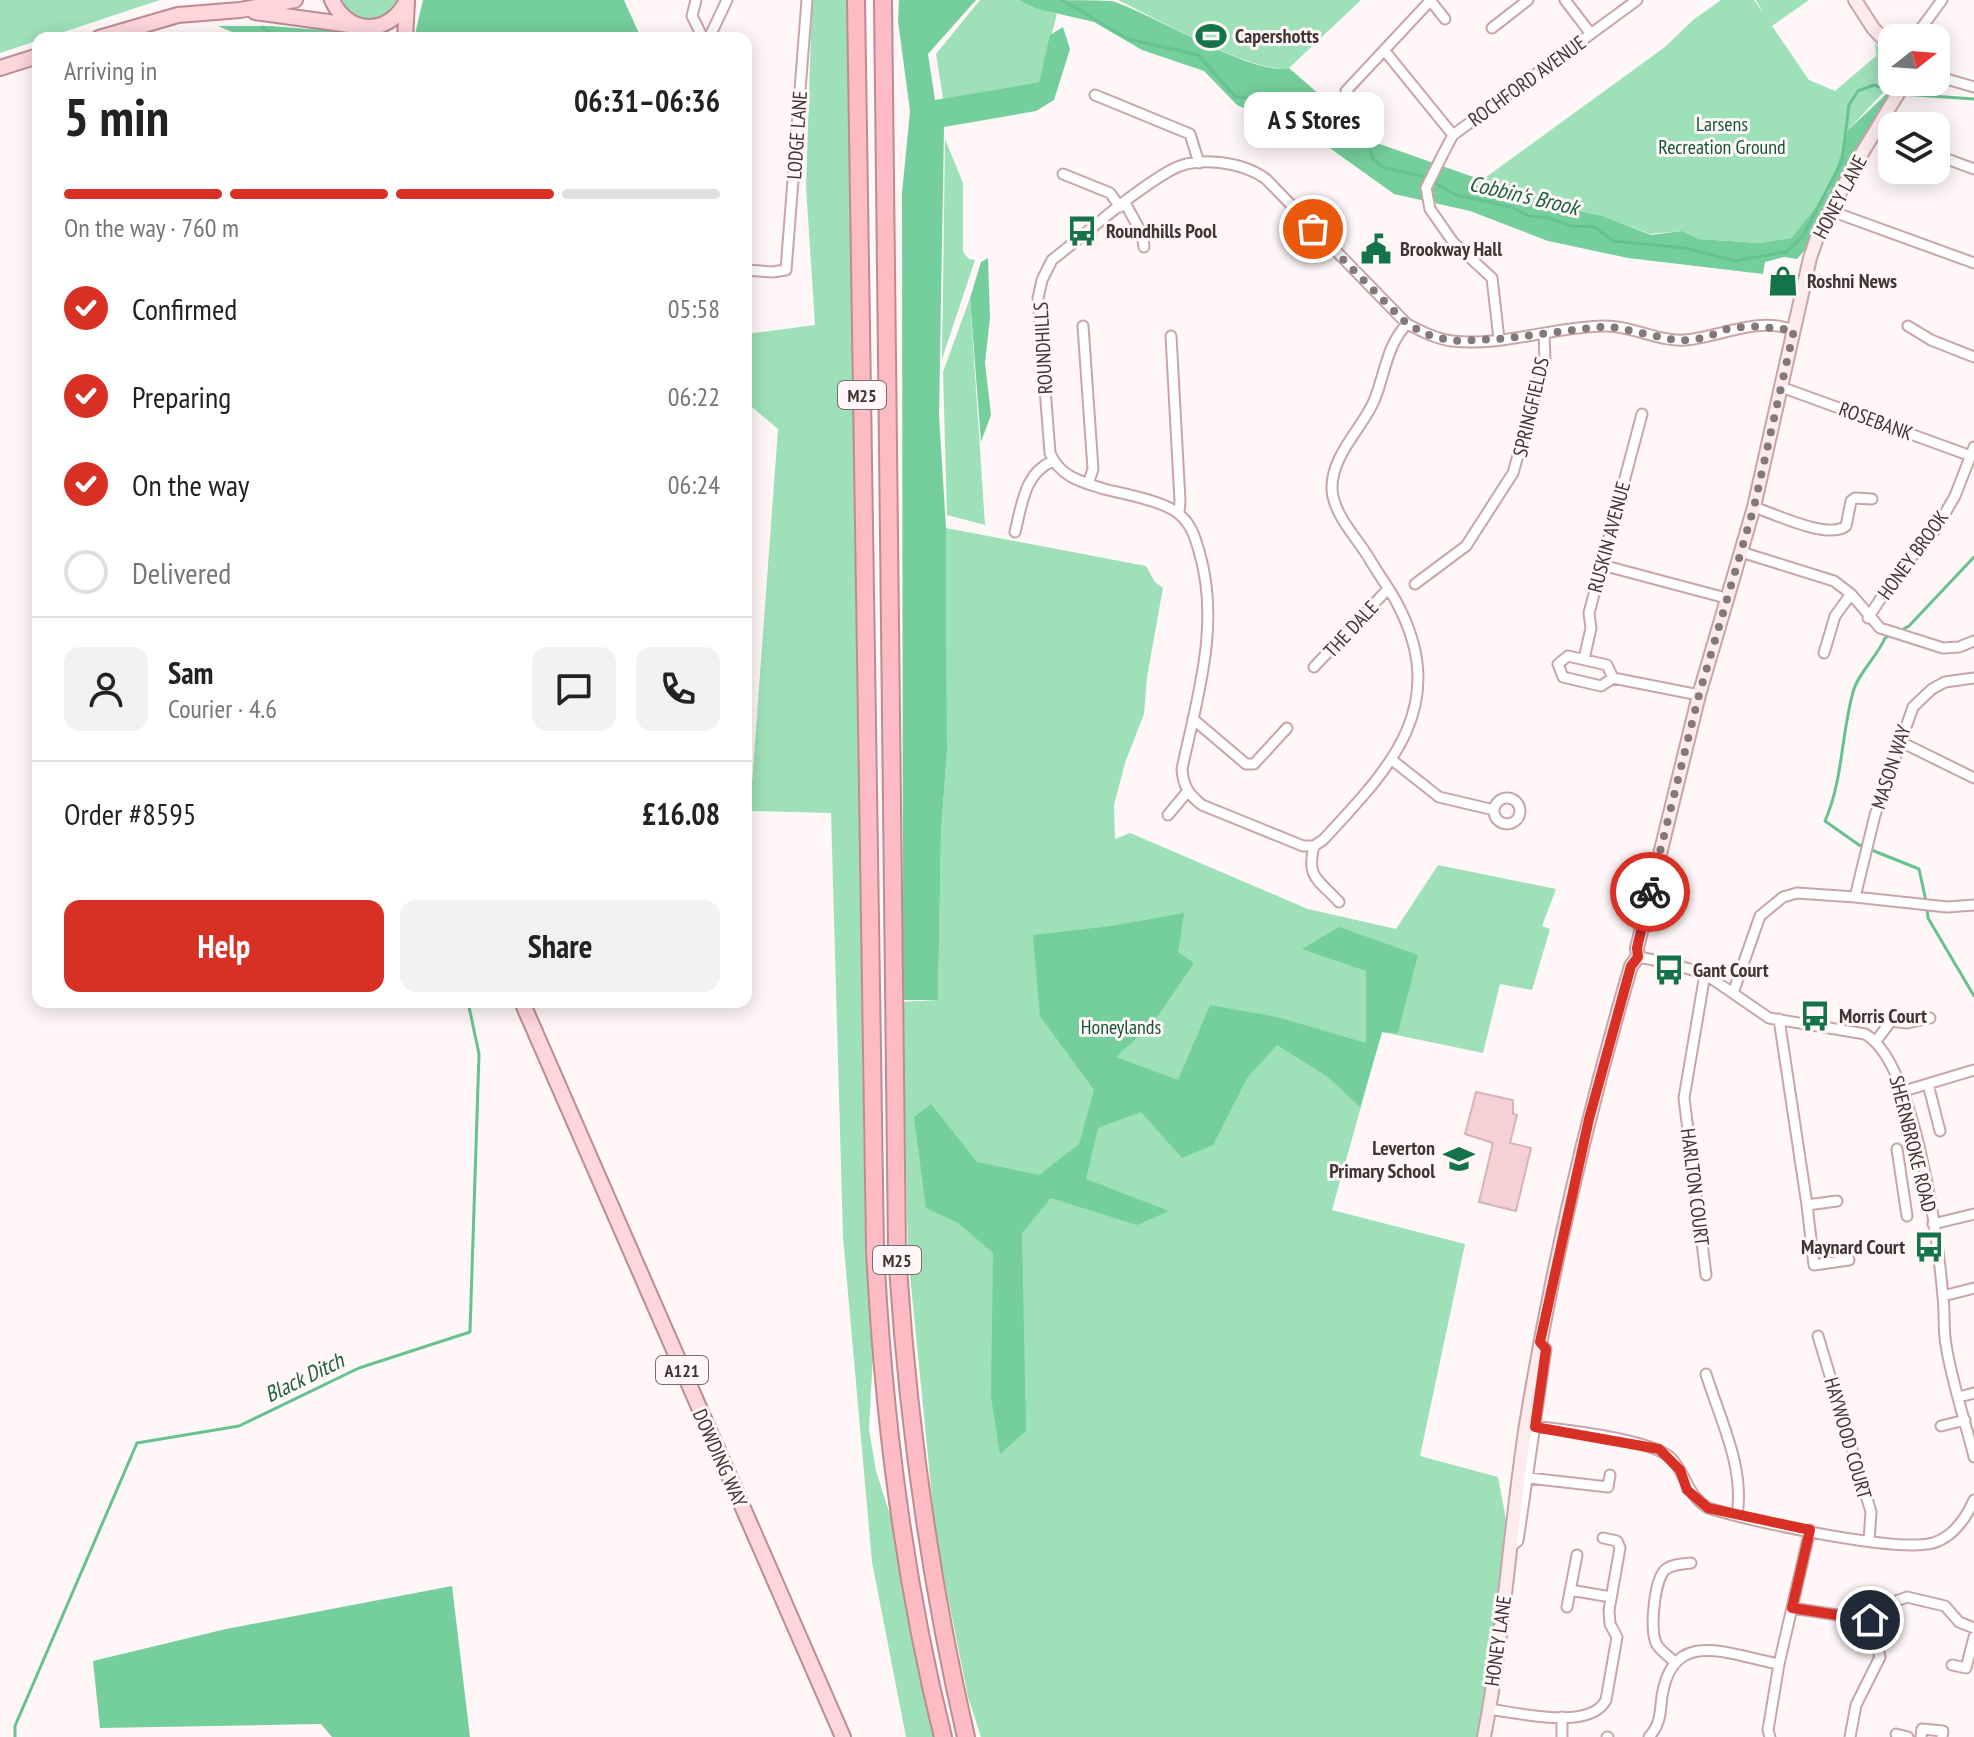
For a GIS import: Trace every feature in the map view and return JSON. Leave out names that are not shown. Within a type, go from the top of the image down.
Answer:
[{"type":"highway","name":"M25","points":[[856,0],[871,1125],[877,1286],[885,1397],[901,1518],[943,1737]]},
{"type":"highway","name":"M25","points":[[883,0],[897,1252],[903,1349],[921,1507],[966,1737]]},
{"type":"main road","points":[[120,32],[178,15],[240,10],[295,0]]},
{"type":"main road","points":[[332,0],[343,18],[365,31]]},
{"type":"main road","points":[[240,10],[365,31],[392,20],[407,1]]},
{"type":"main road","points":[[405,32],[407,1]]},
{"type":"main road","points":[[0,68],[32,58]]},
{"type":"main road","name":"DOWDING WAY","points":[[525,1008],[843,1737]]},
{"type":"street","points":[[696,0],[692,16],[702,32]]},
{"type":"street","points":[[709,32],[727,0]]},
{"type":"street","name":"LODGE LANE","points":[[752,270],[786,270],[807,0]]},
{"type":"street","points":[[1346,91],[1430,0],[1445,19]]},
{"type":"street","points":[[1492,28],[1528,0]]},
{"type":"street","points":[[1565,0],[1591,34]]},
{"type":"street","name":"ROCHFORD AVENUE","points":[[1499,339],[1492,278],[1453,242],[1438,222],[1430,209],[1426,188],[1453,135],[1637,0]]},
{"type":"street","points":[[1855,0],[1878,33]]},
{"type":"street","points":[[1924,24],[1942,0]]},
{"type":"street","points":[[1384,50],[1453,135]]},
{"type":"street","points":[[1950,80],[1974,87]]},
{"type":"street","points":[[1095,95],[1190,134],[1199,163]]},
{"type":"street","name":"HONEY LANE","points":[[1484,1737],[1531,1426],[1540,1342],[1589,1119],[1631,966],[1638,957],[1637,948],[1699,695],[1754,507],[1810,258],[1831,211],[1896,96]]},
{"type":"street","points":[[1950,160],[1974,169]]},
{"type":"street","name":"ROUNDHILLS","points":[[1053,461],[1038,319],[1042,280],[1052,260],[1123,205],[1174,168],[1199,163],[1241,165],[1266,179],[1407,324],[1431,336],[1453,341],[1499,339],[1608,326],[1679,341],[1750,326],[1794,330]]},
{"type":"street","points":[[1063,174],[1110,193],[1123,205],[1142,234],[1144,247]]},
{"type":"street","points":[[1831,211],[1974,263]]},
{"type":"street","points":[[1171,336],[1179,513],[1194,533],[1203,563],[1209,602],[1204,663],[1182,769],[1183,783],[1202,805],[1303,846],[1314,846],[1367,793],[1400,749],[1414,716],[1418,680],[1415,652],[1406,625],[1336,508],[1332,489],[1342,455],[1373,404],[1387,355],[1407,324]]},
{"type":"street","points":[[1083,326],[1093,469],[1088,484]]},
{"type":"street","points":[[1908,326],[1931,340],[1974,357]]},
{"type":"street","name":"SPRINGFIELDS","points":[[1415,584],[1466,546],[1513,473],[1545,360],[1544,334]]},
{"type":"street","name":"ROSEBANK","points":[[1781,387],[1972,451]]},
{"type":"street","name":"RUSKIN AVENUE","points":[[1584,659],[1591,628],[1589,613],[1642,414]]},
{"type":"street","name":"HONEY BROOK","points":[[1868,618],[1896,575],[1936,529],[1955,496],[1972,451]]},
{"type":"street","points":[[1015,532],[1030,480],[1040,466],[1053,461],[1065,474],[1088,484],[1179,513]]},
{"type":"street","points":[[1754,507],[1795,523],[1831,531],[1846,526],[1851,501],[1855,498],[1872,499]]},
{"type":"street","points":[[1741,552],[1834,581],[1851,594],[1873,624],[1885,629],[1952,648],[1974,641]]},
{"type":"street","points":[[1602,565],[1726,598]]},
{"type":"street","name":"THE DALE","points":[[1314,667],[1387,590]]},
{"type":"street","points":[[1824,653],[1835,616],[1851,594]]},
{"type":"street","points":[[1613,678],[1607,665],[1584,659],[1568,656],[1558,664],[1563,677],[1601,686],[1613,678],[1699,695]]},
{"type":"street","name":"MASON WAY","points":[[1855,897],[1875,815],[1913,707],[1945,682],[1974,678]]},
{"type":"street","points":[[1193,719],[1246,764],[1254,764],[1287,728]]},
{"type":"street","points":[[1899,741],[1974,778]]},
{"type":"street","points":[[1392,760],[1439,797],[1494,810]]},
{"type":"street","points":[[1168,815],[1188,791]]},
{"type":"street","points":[[1314,846],[1310,865],[1312,872],[1339,902]]},
{"type":"street","points":[[1733,993],[1741,978],[1760,916],[1783,897],[1797,893],[1934,906],[1974,905]]},
{"type":"street","points":[[1638,957],[1705,974],[1752,1009],[1779,1019],[1854,1031],[1876,1041],[1891,1021],[1907,1023],[1930,1018]]},
{"type":"street","name":"HARLTON COURT","points":[[1705,974],[1684,1098],[1706,1275]]},
{"type":"street","points":[[1779,1019],[1814,1265],[1849,1260]]},
{"type":"street","name":"SHERNBROKE ROAD","points":[[1876,1041],[1889,1058],[1904,1091],[1922,1167],[1943,1296],[1946,1344],[1974,1457]]},
{"type":"street","points":[[1904,1091],[1974,1070]]},
{"type":"street","points":[[1928,1084],[1940,1131]]},
{"type":"street","points":[[1897,1149],[1907,1216]]},
{"type":"street","points":[[1901,1173],[1922,1167]]},
{"type":"street","points":[[1807,1205],[1837,1201]]},
{"type":"street","points":[[1933,1224],[1974,1214]]},
{"type":"street","points":[[1943,1296],[1974,1288]]},
{"type":"street","name":"HAYWOOD COURT","points":[[1818,1336],[1871,1512],[1869,1541]]},
{"type":"street","points":[[1706,1374],[1736,1467],[1741,1493],[1737,1515]]},
{"type":"street","points":[[1959,1397],[1974,1393]]},
{"type":"street","points":[[1941,1426],[1965,1420]]},
{"type":"street","points":[[1531,1426],[1659,1449],[1675,1463],[1687,1490],[1697,1502],[1708,1508],[1869,1541],[1916,1546],[1936,1542],[1957,1527],[1974,1500]]},
{"type":"street","name":"HONEY LANE","points":[[1511,1546],[1518,1541],[1529,1478],[1531,1426]]},
{"type":"street","points":[[1529,1478],[1608,1487],[1610,1475]]},
{"type":"street","points":[[1770,1737],[1768,1730],[1779,1664],[1810,1530]]},
{"type":"street","points":[[1489,1709],[1562,1717],[1595,1714],[1606,1700],[1617,1637],[1610,1624],[1611,1597],[1620,1548],[1617,1541],[1603,1538]]},
{"type":"street","points":[[1567,1607],[1577,1555]]},
{"type":"street","points":[[1673,1661],[1657,1645],[1652,1627],[1655,1602],[1664,1571],[1673,1565],[1691,1563]]},
{"type":"street","points":[[1570,1590],[1611,1597]]},
{"type":"street","points":[[1792,1608],[1870,1620],[1891,1603],[1907,1597],[1945,1606],[1959,1622],[1974,1628]]},
{"type":"street","points":[[1850,1737],[1856,1705],[1880,1657],[1870,1620]]},
{"type":"street","points":[[1952,1665],[1966,1668],[1974,1637]]},
{"type":"street","points":[[1649,1737],[1660,1720],[1662,1694],[1673,1661],[1683,1654],[1702,1649],[1779,1664]]},
{"type":"street","points":[[1562,1717],[1562,1737]]},
{"type":"street","points":[[1921,1737],[1922,1729],[1943,1731],[1942,1737]]},
{"type":"street","points":[[1896,1734],[1908,1737]]},
{"type":"green space","points":[[0,0],[160,0],[63,32],[32,32],[32,42],[0,53]]},
{"type":"green space","points":[[340,0],[399,0],[386,15],[370,19],[354,14]]},
{"type":"green space","points":[[423,0],[624,0],[638,32],[415,32]]},
{"type":"green space","points":[[812,0],[847,0],[865,1234],[873,1353],[869,1429],[876,1471],[892,1521],[936,1737],[906,1737],[872,1562],[843,1237],[831,813],[752,811],[778,429],[752,407],[752,333],[815,325],[806,187]]},
{"type":"green space","points":[[899,0],[976,0],[928,54],[935,100],[1039,82],[1050,35],[1063,27],[1070,49],[1054,100],[1036,111],[944,127],[939,416],[946,528],[947,751],[941,833],[938,1000],[903,1000],[902,193],[910,111],[898,21]]},
{"type":"green space","points":[[980,0],[1017,0],[1057,14],[1039,82],[943,99],[936,54]]},
{"type":"green space","points":[[1018,0],[1112,1],[1228,54],[1273,68],[1289,68],[1374,142],[1479,179],[1474,184],[1532,201],[1603,216],[1651,235],[1682,231],[1698,239],[1760,243],[1791,238],[1829,191],[1848,130],[1884,96],[1893,96],[1884,112],[1878,112],[1878,123],[1805,250],[1797,259],[1784,257],[1765,262],[1763,274],[1628,258],[1548,241],[1470,211],[1394,194],[1320,141],[1237,105],[1204,71],[1142,50],[1094,22],[1038,9]]},
{"type":"green space","points":[[1118,0],[1361,0],[1289,68],[1274,68],[1230,54]]},
{"type":"green space","name":"Larsens Recreation Ground","points":[[1721,0],[1754,0],[1763,12],[1756,0],[1809,0],[1772,26],[1809,80],[1835,91],[1876,56],[1875,43],[1878,47],[1880,96],[1848,130],[1829,191],[1791,238],[1760,243],[1698,239],[1682,231],[1650,234],[1603,216],[1532,201],[1478,183],[1665,47],[1693,20]]},
{"type":"green space","points":[[218,26],[270,26],[347,32],[232,32]]},
{"type":"green space","points":[[945,139],[963,183],[963,252],[969,259],[975,260],[942,359]]},
{"type":"green space","points":[[988,258],[990,318],[985,363],[991,415],[981,442],[970,298],[981,262]]},
{"type":"green space","points":[[970,298],[985,525],[947,515],[943,372]]},
{"type":"green space","name":"Honeylands","points":[[946,528],[1146,566],[1155,582],[1163,588],[1147,677],[1144,714],[1125,763],[1114,805],[1115,839],[1130,833],[1308,909],[1396,929],[1438,865],[1556,889],[1542,926],[1550,929],[1532,990],[1500,984],[1483,1053],[1382,1032],[1332,1210],[1465,1244],[1420,1456],[1498,1477],[1511,1546],[1480,1737],[981,1737],[968,1697],[936,1537],[908,1255],[902,1002],[938,1000],[941,833],[947,751]]},
{"type":"green space","name":"Honeylands","points":[[1184,913],[1178,952],[1194,963],[1153,1023],[1116,1057],[1178,1080],[1210,1005],[1277,1017],[1366,1043],[1366,971],[1302,949],[1339,927],[1418,955],[1398,1033],[1382,1032],[1360,1107],[1328,1077],[1277,1045],[1247,1078],[1213,1145],[1182,1158],[1141,1112],[1098,1128],[1086,1179],[1169,1211],[1137,1225],[1051,1198],[1022,1233],[1026,1431],[1000,1454],[991,1397],[993,1253],[958,1223],[926,1208],[914,1117],[931,1104],[977,1162],[1039,1175],[1079,1144],[1094,1090],[1040,1016],[1033,935]]},
{"type":"green space","points":[[452,1586],[470,1737],[332,1737],[321,1724],[100,1728],[93,1661],[226,1629]]},
{"type":"building","name":"Leverton Primary School","points":[[1476,1092],[1513,1100],[1513,1114],[1517,1115],[1510,1143],[1531,1148],[1516,1211],[1479,1202],[1493,1143],[1465,1134]]},
{"type":"waterway","name":"Cobbin's Brook","points":[[1062,0],[1128,39],[1198,55],[1236,97],[1276,101],[1298,111],[1321,112],[1329,127],[1347,129],[1369,146],[1373,159],[1384,168],[1422,176],[1456,195],[1511,207],[1529,216],[1549,218],[1571,226],[1595,227],[1613,241],[1686,248],[1735,261],[1786,252],[1803,236],[1842,161],[1849,105],[1858,91],[1878,86]]},
{"type":"waterway","name":"Black Ditch","points":[[262,27],[269,32]]},
{"type":"waterway","name":"Cobbin's Brook","points":[[1931,96],[1974,99]]},
{"type":"waterway","points":[[1900,631],[1909,626],[1974,557]]},
{"type":"waterway","points":[[1893,634],[1885,638],[1855,685],[1839,774],[1825,821],[1859,845],[1919,869],[1926,901]]},
{"type":"waterway","points":[[1927,908],[1928,918],[1974,996]]},
{"type":"waterway","name":"Black Ditch","points":[[15,1737],[15,1726],[137,1443],[239,1426],[359,1368],[470,1332],[479,1054],[469,1008]]},
{"type":"way so far","points":[[1313,229],[1407,324],[1431,336],[1453,341],[1499,339],[1608,326],[1634,329],[1679,341],[1750,326],[1794,330],[1754,507],[1699,695],[1650,892]]},
{"type":"place","name":"Capershotts","points":[[1211,36]]},
{"type":"place","name":"A S Stores","points":[[1313,229]]},
{"type":"place","name":"Roundhills Pool","points":[[1082,231]]},
{"type":"place","name":"Brookway Hall","points":[[1376,249]]},
{"type":"place","name":"Roshni News","points":[[1783,281]]},
{"type":"place","name":"Gant Court","points":[[1669,970]]},
{"type":"place","name":"Morris Court","points":[[1815,1016]]},
{"type":"place","name":"Leverton Primary School","points":[[1459,1159]]},
{"type":"place","name":"Maynard Court","points":[[1929,1247]]},
{"type":"route","points":[[1650,892],[1637,948],[1638,957],[1631,966],[1589,1119],[1540,1342],[1546,1349],[1535,1427],[1646,1444],[1671,1458],[1680,1470],[1687,1490],[1697,1502],[1708,1508],[1810,1530],[1792,1608],[1870,1620]]}]
